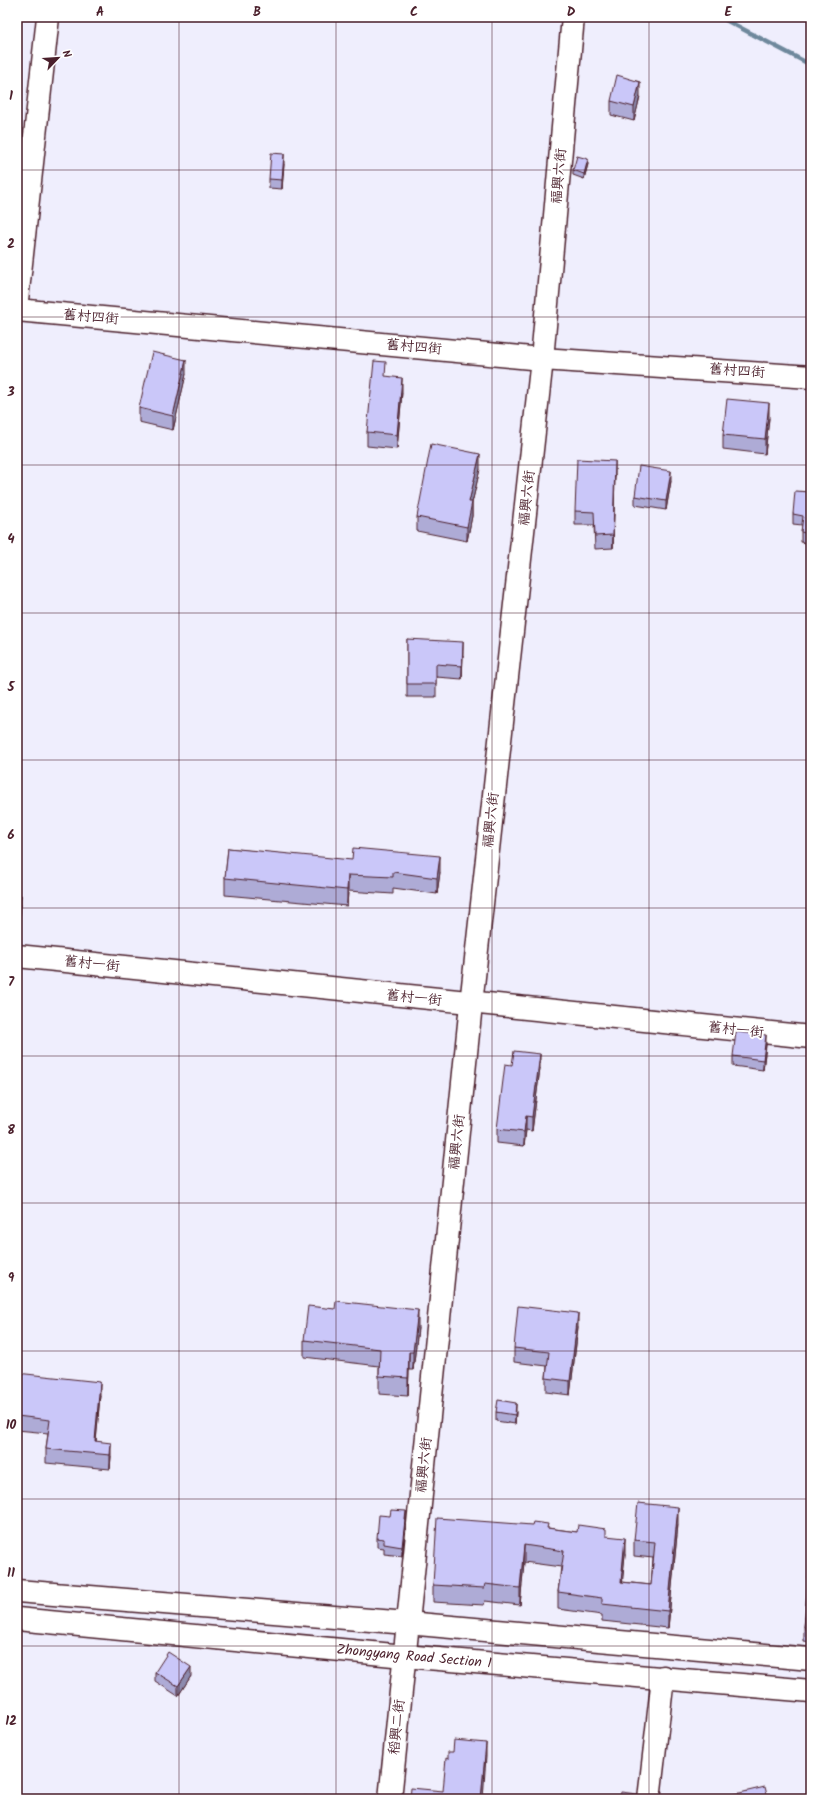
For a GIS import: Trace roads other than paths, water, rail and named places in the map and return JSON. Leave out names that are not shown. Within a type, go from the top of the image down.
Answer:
[{"type":"street","points":[[17,300],[48,17]]},
{"type":"street","name":"福興六街","points":[[404,1656],[472,1004],[542,359],[573,17]]},
{"type":"street","name":"舊村四街","points":[[17,310],[542,359],[811,377]]},
{"type":"street","name":"舊村一街","points":[[17,956],[472,1004],[811,1037]]},
{"type":"street","points":[[17,1591],[407,1623],[811,1659]]},
{"type":"street","name":"Zhongyang Road Section 1","points":[[17,1618],[404,1656],[663,1677],[811,1691]]},
{"type":"street","name":"稻興二街","points":[[390,1799],[404,1656]]},
{"type":"street","points":[[649,1799],[663,1677]]},
{"type":"waterway","points":[[720,17],[811,65]]}]
